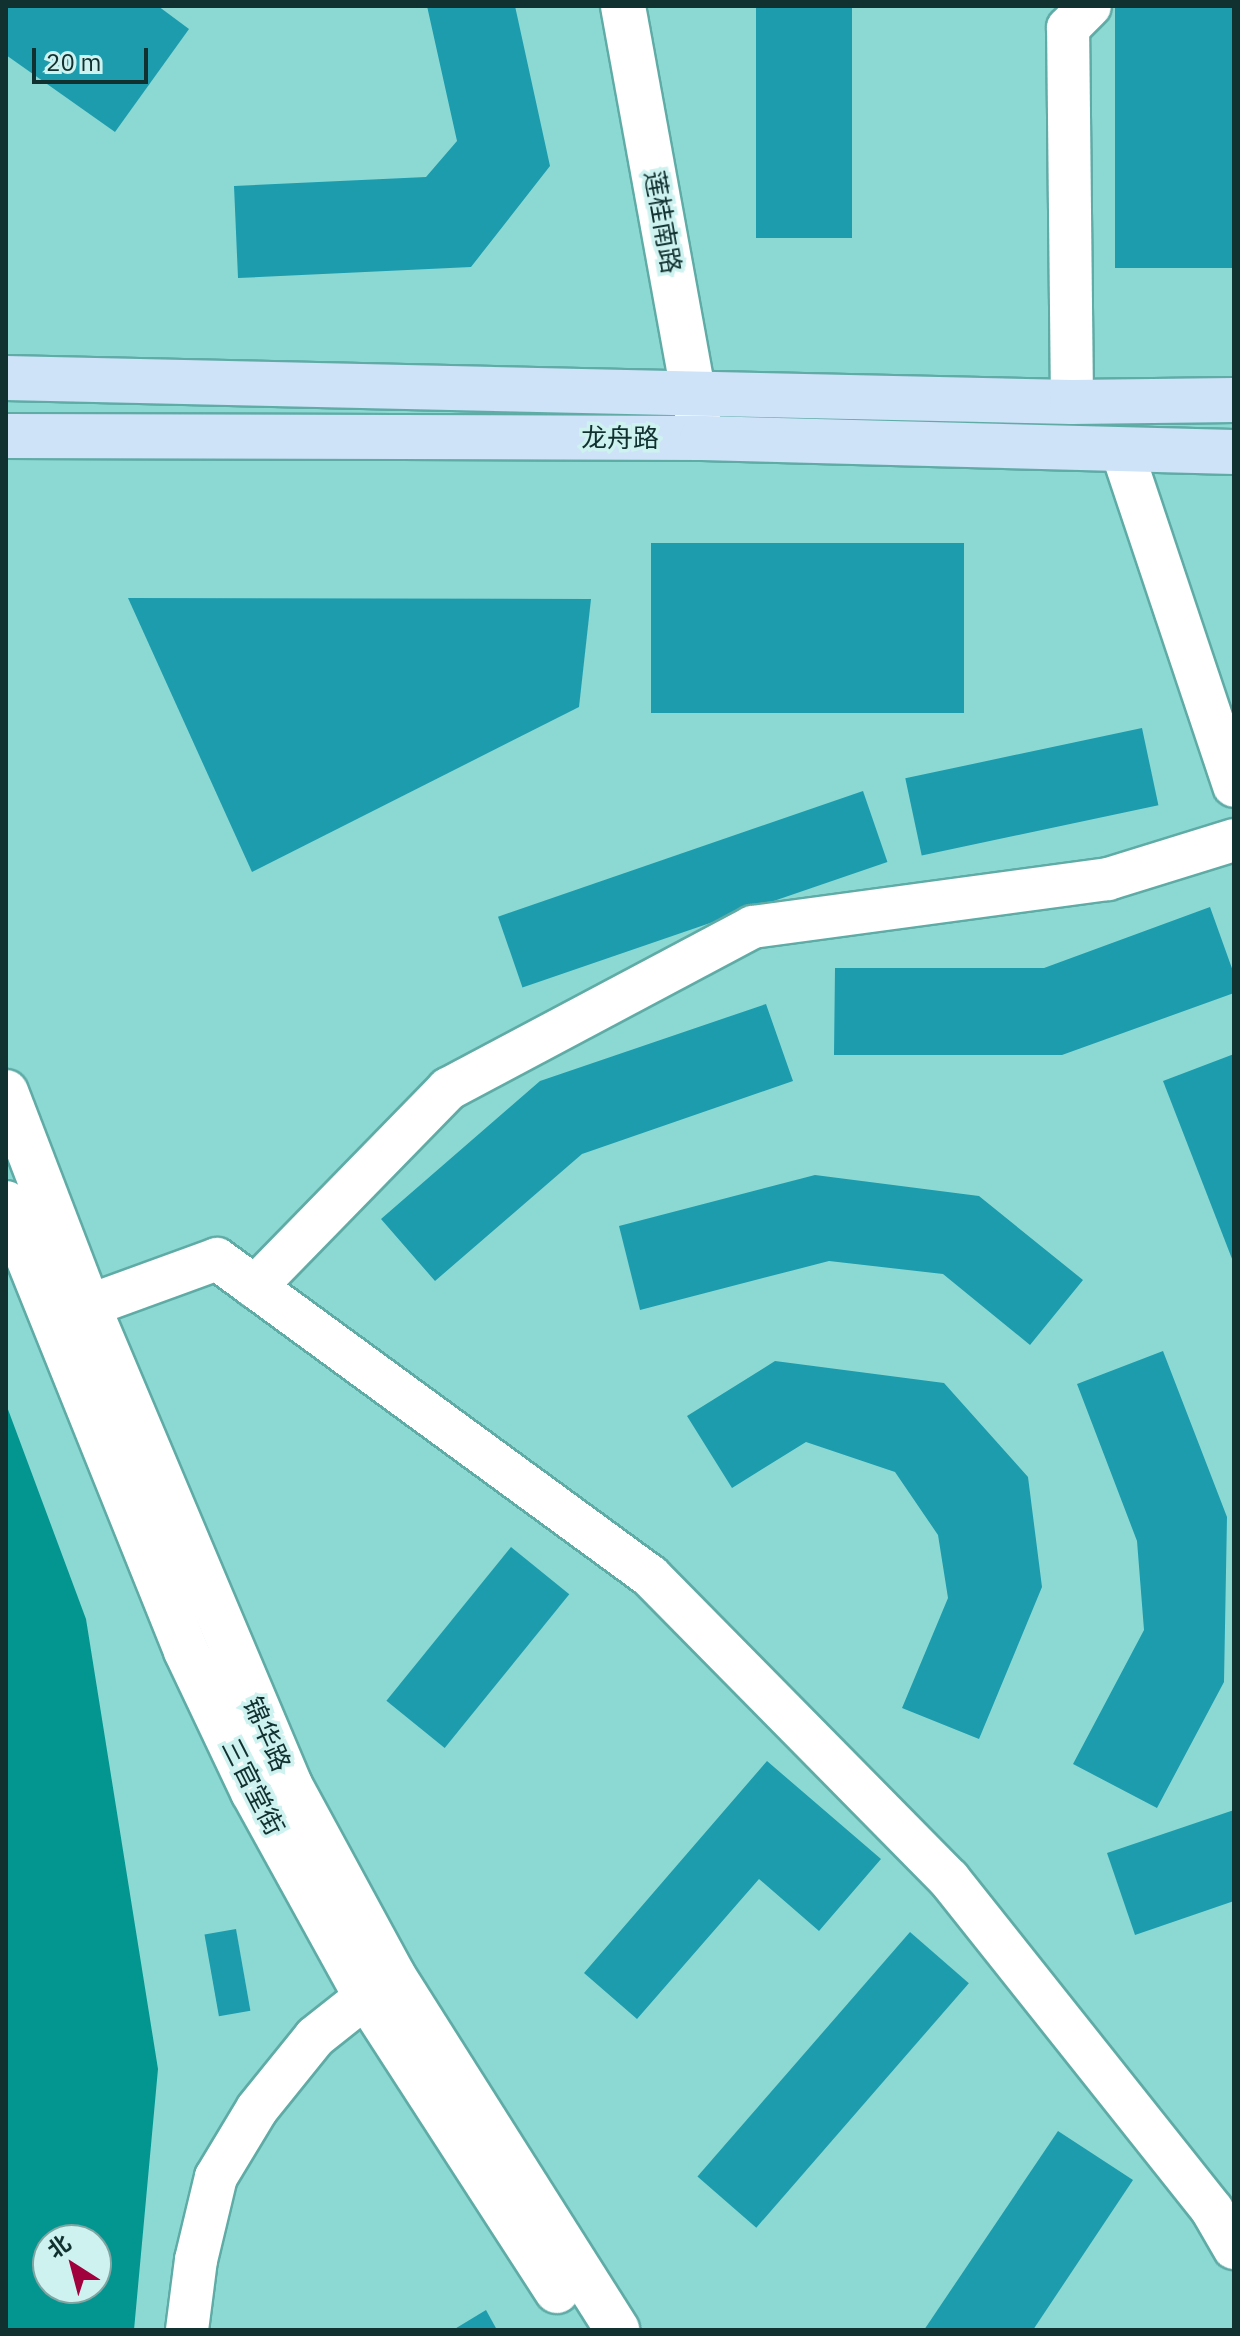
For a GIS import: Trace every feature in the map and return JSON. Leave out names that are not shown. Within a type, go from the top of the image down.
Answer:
[{"type":"main road","name":"莲桂南路","points":[[623,6],[702,438]]},
{"type":"main road","points":[[6,378],[693,390],[1072,402],[1234,400]]},
{"type":"main road","name":"龙舟路","points":[[6,436],[702,438],[1234,452]]},
{"type":"main road","name":"锦华路","points":[[6,1092],[88,1306],[290,1785],[378,1984],[617,2330]]},
{"type":"main road","name":"三官堂街","points":[[6,1203],[186,1651],[253,1792],[378,1984],[581,2330]]},
{"type":"street","points":[[1072,402],[1068,28],[1090,6]]},
{"type":"street","points":[[1122,451],[1234,786]]},
{"type":"street","points":[[255,1287],[448,1089],[753,927],[1108,879],[1234,840]]},
{"type":"street","points":[[88,1306],[217,1259],[650,1576],[949,1879],[1212,2210],[1234,2248]]},
{"type":"street","points":[[187,2330],[196,2260],[216,2177],[257,2109],[295,2061],[378,1984]]},
{"type":"water","points":[[6,1404],[86,1619],[158,2069],[134,2330],[6,2330]]},
{"type":"building","points":[[6,6],[158,6],[189,29],[115,132],[6,55]]},
{"type":"building","points":[[427,6],[515,6],[550,166],[471,267],[238,278],[234,186],[426,177],[457,141]]},
{"type":"building","points":[[756,6],[852,6],[852,238],[756,238]]},
{"type":"building","points":[[1115,6],[1234,6],[1234,268],[1115,268]]},
{"type":"building","points":[[651,543],[964,543],[964,713],[651,713]]},
{"type":"building","points":[[128,598],[591,599],[579,707],[252,872]]},
{"type":"building","points":[[1142,728],[1158,805],[922,856],[905,778]]},
{"type":"building","points":[[863,791],[887,862],[522,988],[498,917]]},
{"type":"building","points":[[1210,907],[1234,974],[1234,993],[1062,1055],[834,1055],[835,968],[1044,968]]},
{"type":"building","points":[[766,1004],[793,1081],[582,1154],[435,1281],[381,1219],[540,1081]]},
{"type":"building","points":[[1234,1054],[1234,1264],[1163,1081]]},
{"type":"building","points":[[815,1175],[979,1196],[1083,1280],[1030,1345],[943,1274],[829,1261],[640,1310],[619,1226]]},
{"type":"building","points":[[1163,1351],[1227,1517],[1224,1682],[1157,1808],[1073,1764],[1144,1630],[1137,1541],[1077,1384]]},
{"type":"building","points":[[775,1361],[944,1383],[1028,1477],[1042,1587],[979,1739],[902,1708],[948,1598],[938,1535],[895,1472],[806,1442],[732,1488],[687,1416]]},
{"type":"building","points":[[511,1547],[569,1594],[445,1748],[386,1701]]},
{"type":"building","points":[[767,1761],[881,1859],[819,1931],[759,1879],[637,2019],[584,1973]]},
{"type":"building","points":[[1234,1810],[1234,1901],[1135,1935],[1107,1853]]},
{"type":"building","points":[[236,1929],[250,2011],[219,2016],[204,1935]]},
{"type":"building","points":[[910,1932],[969,1983],[756,2228],[697,2177]]},
{"type":"building","points":[[1058,2131],[1133,2180],[1033,2330],[924,2330]]},
{"type":"building","points":[[486,2310],[497,2330],[453,2330]]}]
